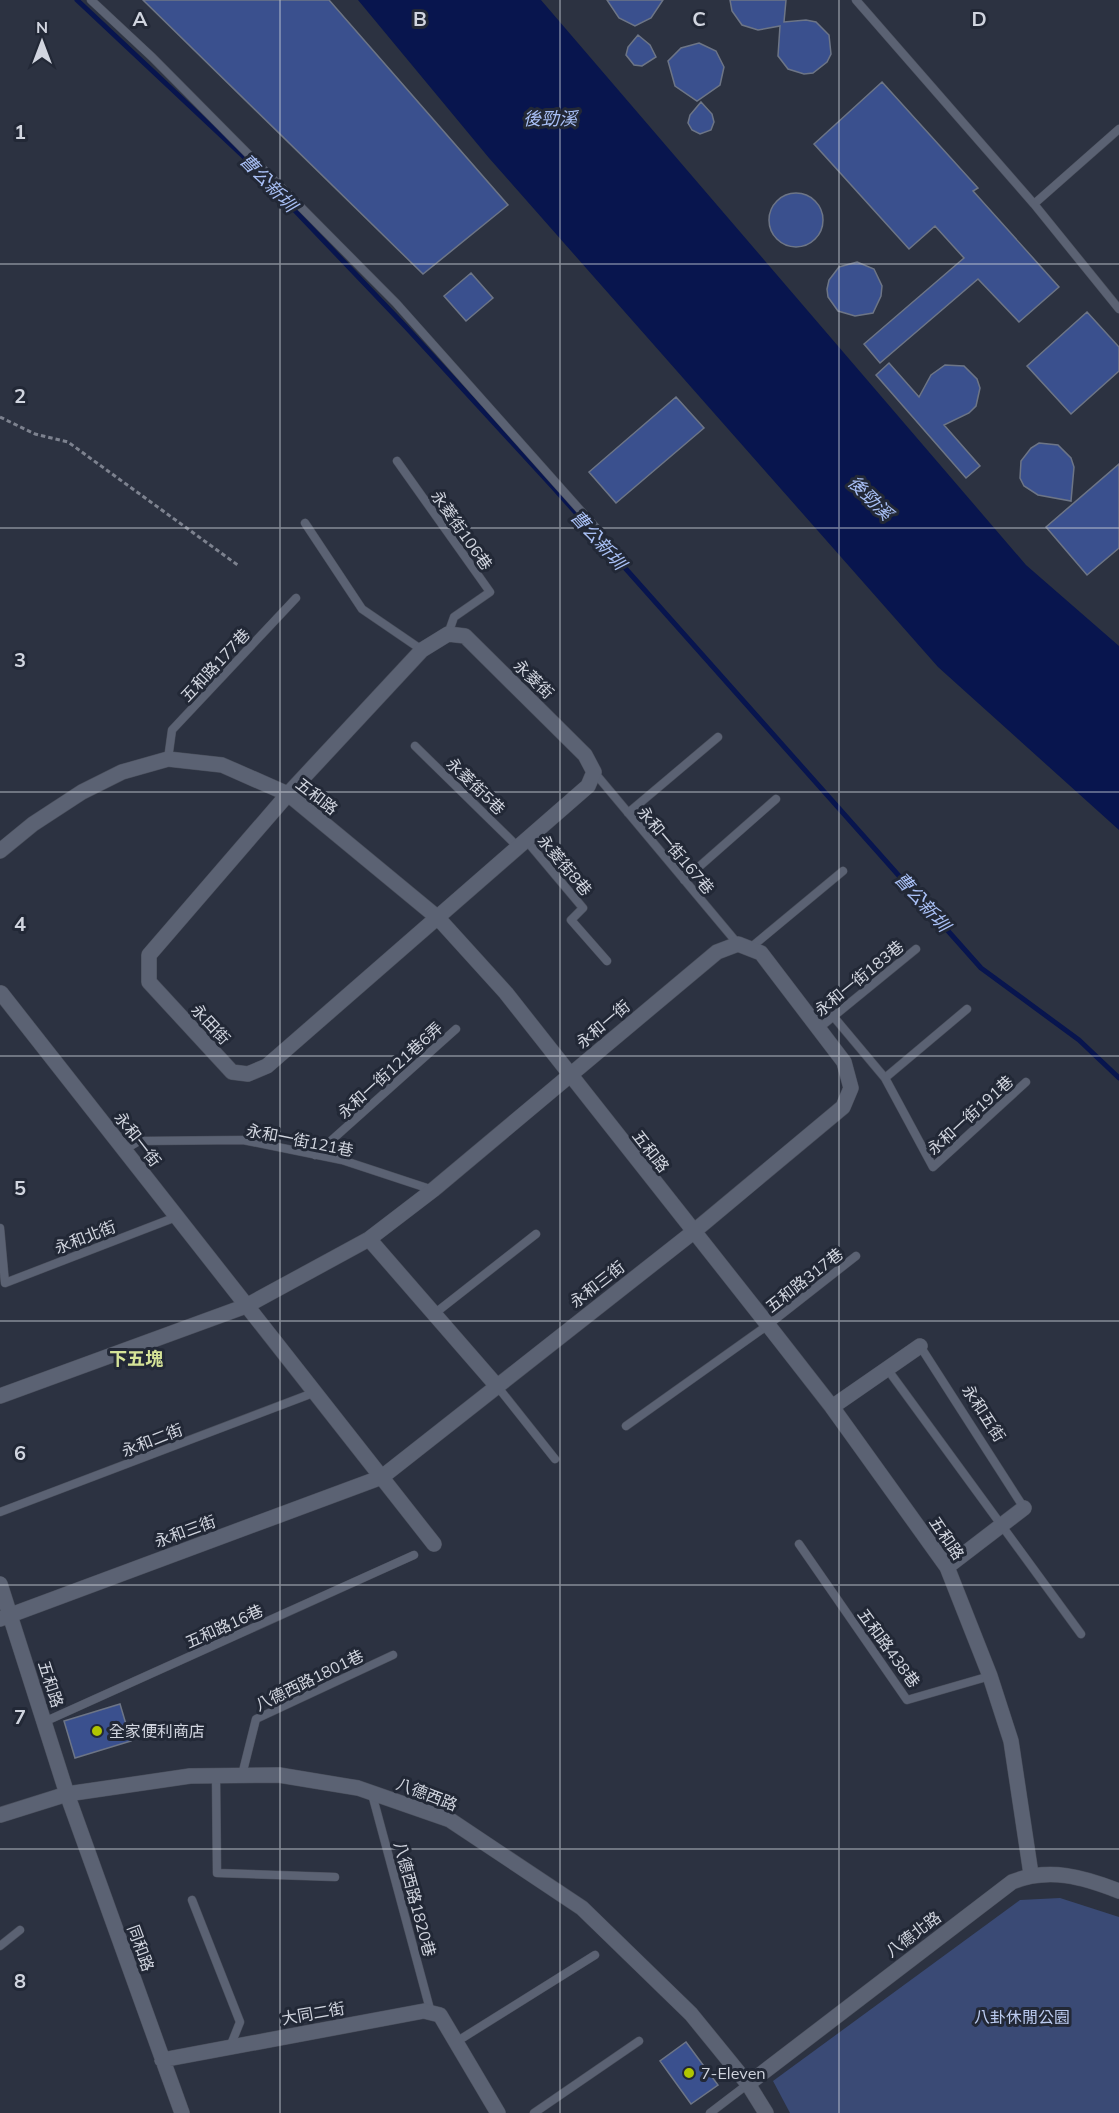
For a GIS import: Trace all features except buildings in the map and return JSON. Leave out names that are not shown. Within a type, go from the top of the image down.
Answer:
[{"type":"street","points":[[288,794],[422,650],[448,634]]},
{"type":"street","name":"永菱街","points":[[448,634],[465,636],[585,755],[594,772]]},
{"type":"street","name":"五和路","points":[[0,852],[33,824],[82,792],[122,772],[168,759],[222,765],[288,794],[438,918],[506,993],[692,1233],[768,1325],[832,1407],[947,1567],[990,1676],[1011,1741],[1030,1874]]},
{"type":"street","points":[[438,918],[521,842],[588,786],[594,772]]},
{"type":"street","name":"永田街","points":[[288,794],[149,955],[149,982],[232,1072],[248,1074],[267,1066],[438,918]]},
{"type":"street","points":[[692,1233],[843,1107],[851,1088],[844,1062],[761,953],[744,947]]},
{"type":"street","name":"永和一街","points":[[0,1396],[246,1306],[369,1239],[433,1190],[717,952],[744,947]]},
{"type":"street","name":"永和一街","points":[[1,993],[246,1306]]},
{"type":"street","name":"永和三街","points":[[5,1617],[382,1477],[692,1233]]},
{"type":"street","points":[[369,1239],[496,1385]]},
{"type":"street","points":[[246,1306],[434,1544]]},
{"type":"street","name":"永和五街","points":[[832,1407],[920,1346]]},
{"type":"street","name":"永和五街","points":[[947,1567],[1024,1508]]},
{"type":"street","name":"五和路","points":[[0,1584],[5,1617],[44,1722],[67,1794]]},
{"type":"street","name":"八德西路","points":[[0,1815],[67,1794],[190,1776],[279,1775],[372,1792],[450,1820],[582,1908],[677,1998],[748,2084],[766,2113]]},
{"type":"street","name":"同和路","points":[[67,1794],[178,2110]]},
{"type":"street","name":"八德北路","points":[[748,2084],[1012,1882],[1030,1874],[1053,1873],[1082,1878],[1119,1891]]},
{"type":"street","name":"大同二街","points":[[162,2060],[424,2011],[431,2013]]},
{"type":"street","points":[[431,2013],[440,2015],[498,2113]]},
{"type":"lane","points":[[91,0],[152,57],[396,303],[598,530]]},
{"type":"lane","points":[[856,0],[1034,204],[1119,309]]},
{"type":"lane","points":[[1034,204],[1119,129]]},
{"type":"lane","name":"永菱街106巷","points":[[397,461],[490,592],[454,617],[448,634]]},
{"type":"lane","points":[[305,523],[362,609],[422,650]]},
{"type":"lane","name":"五和路177巷","points":[[168,759],[172,730],[296,598]]},
{"type":"lane","points":[[628,813],[718,737]]},
{"type":"lane","name":"永菱街5巷","points":[[415,746],[521,842]]},
{"type":"lane","name":"永和一街167巷","points":[[594,772],[684,880],[744,947]]},
{"type":"lane","points":[[684,880],[776,799]]},
{"type":"lane","name":"永菱街8巷","points":[[521,842],[583,908],[571,920],[607,962]]},
{"type":"lane","points":[[744,947],[843,871]]},
{"type":"lane","name":"永和一街183巷","points":[[818,1029],[916,949]]},
{"type":"lane","points":[[885,1078],[968,1009]]},
{"type":"lane","name":"永和一街191巷","points":[[833,1016],[885,1078],[933,1167],[1026,1082]]},
{"type":"lane","name":"永和一街121巷6弄","points":[[315,1155],[456,1029]]},
{"type":"lane","name":"永和一街121巷","points":[[124,1150],[139,1141],[243,1140],[342,1160],[433,1190]]},
{"type":"lane","name":"永和北街","points":[[0,1228],[5,1283],[176,1217]]},
{"type":"lane","points":[[434,1314],[536,1234]]},
{"type":"lane","name":"五和路317巷","points":[[768,1325],[856,1256]]},
{"type":"lane","points":[[626,1426],[768,1325]]},
{"type":"lane","name":"永和五街","points":[[920,1346],[1024,1508]]},
{"type":"lane","points":[[888,1370],[1080,1634]]},
{"type":"lane","points":[[496,1385],[555,1459]]},
{"type":"lane","name":"永和二街","points":[[0,1512],[313,1393]]},
{"type":"lane","name":"五和路438巷","points":[[799,1544],[907,1700],[990,1676]]},
{"type":"lane","name":"五和路16巷","points":[[44,1722],[414,1555]]},
{"type":"lane","name":"八德西路1801巷","points":[[242,1775],[256,1719],[393,1655]]},
{"type":"lane","points":[[216,1775],[217,1873],[335,1877]]},
{"type":"lane","name":"八德西路1820巷","points":[[372,1792],[431,2013]]},
{"type":"lane","points":[[192,1900],[240,2022],[230,2047]]},
{"type":"lane","points":[[0,1946],[20,1930]]},
{"type":"lane","points":[[456,2042],[595,1955]]},
{"type":"lane","points":[[534,2113],[639,2041]]},
{"type":"lane","points":[[710,2113],[748,2084]]},
{"type":"path","points":[[0,417],[35,434],[68,442],[239,566]]},
{"type":"green space","name":"八卦休閒公園","points":[[1060,1898],[1119,1917],[1119,2113],[790,2113],[773,2081],[1020,1900]]},
{"type":"water","name":"後勁溪","points":[[358,0],[541,0],[1026,565],[1119,646],[1119,830],[938,667],[489,158]]},
{"type":"waterway","name":"曹公新圳","points":[[77,0],[243,156],[406,327],[553,487],[981,968],[1079,1040],[1119,1078]]},
{"type":"place","name":"全家便利商店","points":[[97,1731]]},
{"type":"place","name":"7-Eleven","points":[[689,2073]]},
{"type":"district","name":"下五塊","points":[[136,1359]]}]
